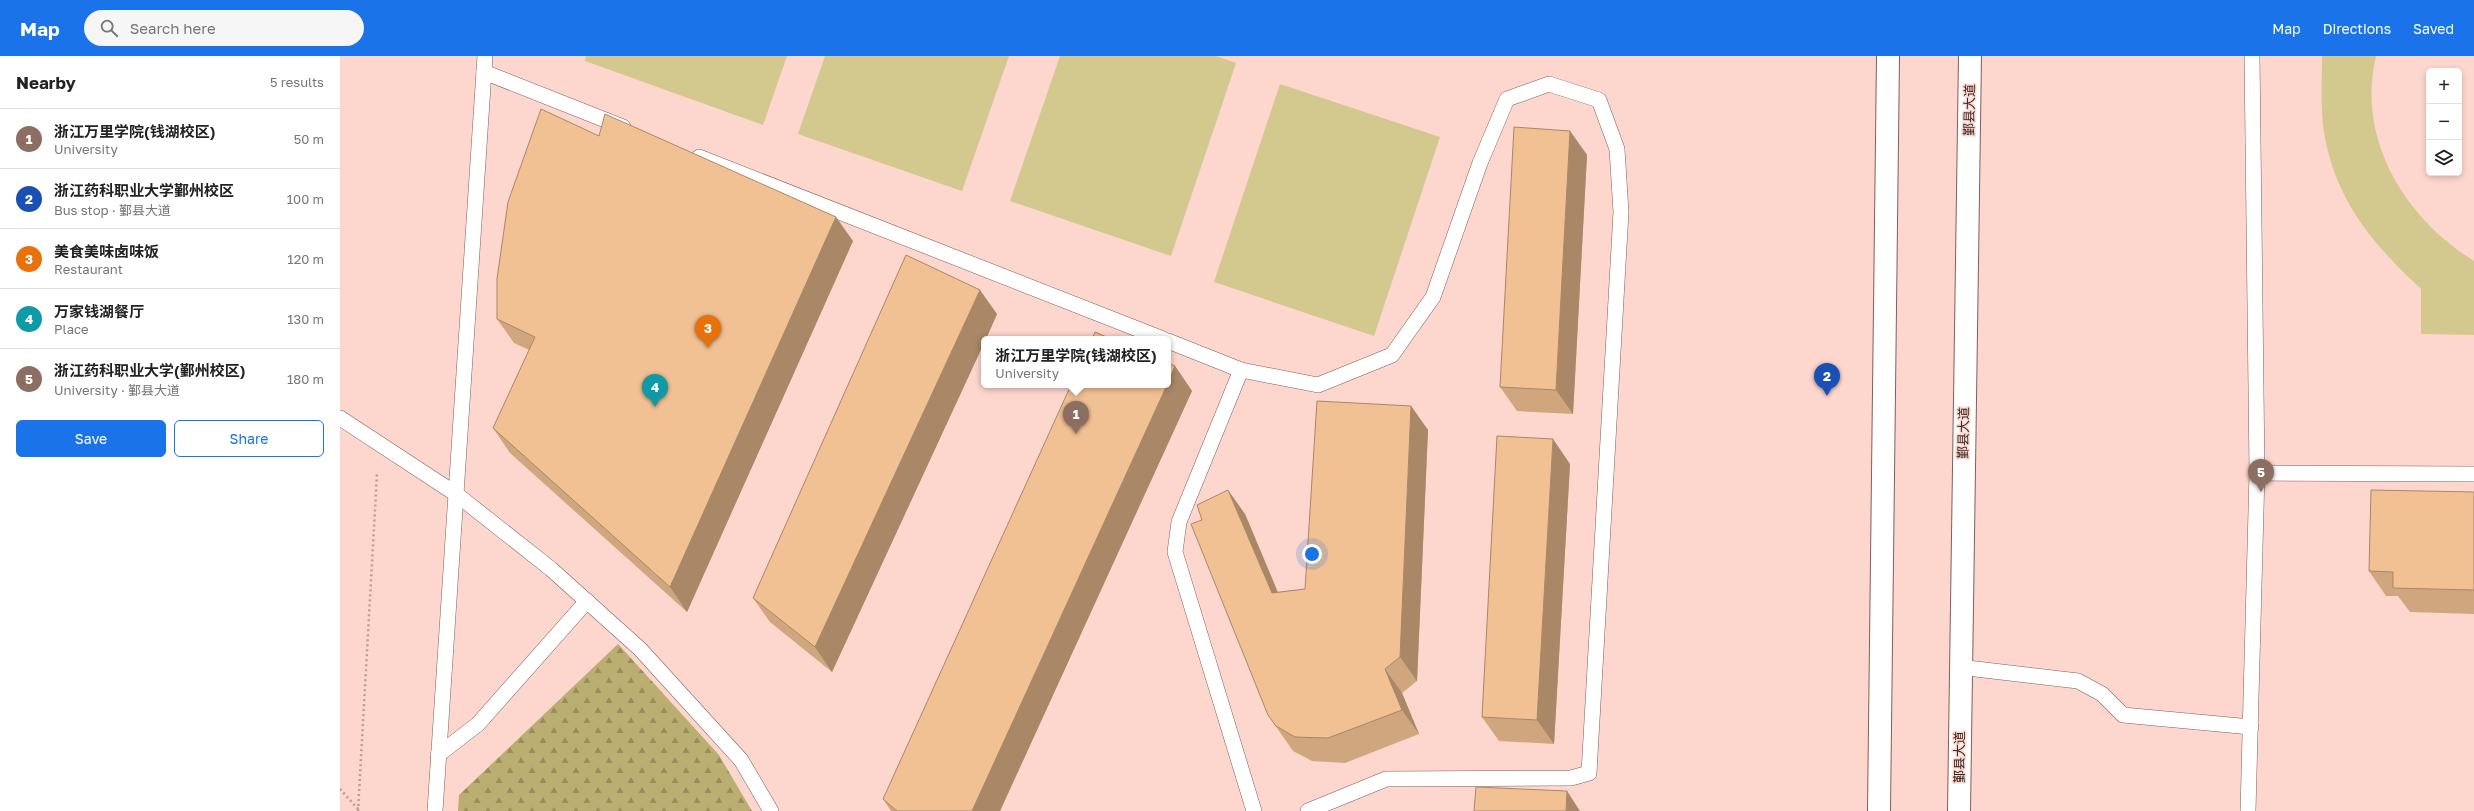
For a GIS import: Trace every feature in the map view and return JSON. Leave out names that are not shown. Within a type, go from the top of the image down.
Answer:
[{"type":"main road","points":[[1879,811],[1888,56]]},
{"type":"main road","name":"鄞县大道","points":[[1959,811],[1970,56]]},
{"type":"lane","points":[[435,811],[485,56]]},
{"type":"lane","points":[[2248,811],[2257,473],[2252,56]]},
{"type":"lane","points":[[484,72],[639,133]]},
{"type":"lane","points":[[1171,342],[1240,370],[1318,385],[1392,355],[1433,296],[1480,163],[1507,99],[1549,84],[1599,100],[1617,149],[1621,212],[1589,773],[1571,778],[1386,779],[1308,811]]},
{"type":"lane","points":[[683,151],[1155,336]]},
{"type":"lane","points":[[1240,370],[1179,522],[1175,552],[1254,811]]},
{"type":"lane","points":[[340,418],[456,494],[551,569],[640,649],[741,760],[771,811]]},
{"type":"lane","points":[[2257,473],[2474,474]]},
{"type":"lane","points":[[438,755],[478,724],[587,601]]},
{"type":"lane","points":[[1960,667],[2078,681],[2102,694],[2123,715],[2251,727]]},
{"type":"path","points":[[359,810],[379,444]]},
{"type":"path","points":[[340,790],[359,810]]},
{"type":"green space","points":[[618,644],[719,755],[752,811],[458,811],[459,795]]},
{"type":"shaded area","points":[[586,56],[787,56],[763,125],[585,61]]},
{"type":"shaded area","points":[[825,56],[1009,56],[962,191],[798,134]]},
{"type":"shaded area","points":[[1060,56],[1216,56],[1236,63],[1171,256],[1010,201]]},
{"type":"shaded area","points":[[2322,56],[2376,56],[2372,87],[2373,117],[2380,146],[2392,174],[2407,199],[2427,222],[2449,243],[2474,261],[2474,335],[2421,334],[2421,289],[2373,239],[2360,222],[2349,203],[2331,162],[2323,128]]},
{"type":"shaded area","points":[[1280,84],[1440,137],[1374,336],[1214,282]]},
{"type":"building","points":[[541,109],[599,136],[605,114],[836,217],[670,587],[493,428],[535,337],[497,319],[497,279],[508,202]]},
{"type":"building","points":[[1514,127],[1570,131],[1556,390],[1500,387]]},
{"type":"building","points":[[906,255],[980,290],[815,647],[753,598]]},
{"type":"building","points":[[1095,332],[1104,336],[1093,336]]},
{"type":"building","points":[[1171,364],[1175,366],[1171,375]]},
{"type":"building","points":[[1070,388],[1166,388],[972,811],[897,811],[883,799]]},
{"type":"building","points":[[1317,401],[1411,406],[1400,657],[1385,669],[1402,710],[1328,738],[1295,737],[1276,726],[1268,715],[1191,524],[1202,520],[1197,505],[1228,490],[1272,593],[1305,589]]},
{"type":"building","points":[[1497,436],[1553,439],[1537,720],[1482,717]]},
{"type":"building","points":[[2371,490],[2474,492],[2474,590],[2393,588],[2393,572],[2369,571]]},
{"type":"building","points":[[1476,787],[1567,791],[1566,811],[1474,811]]},
{"type":"place","name":"美食美味卤味饭","points":[[708,348]]},
{"type":"place","name":"浙江药科职业大学鄞州校区","points":[[1827,396]]},
{"type":"place","name":"万家钱湖餐厅","points":[[655,407]]},
{"type":"place","name":"浙江万里学院(钱湖校区)","points":[[1076,434]]},
{"type":"place","name":"浙江药科职业大学(鄞州校区)","points":[[2261,492]]}]
